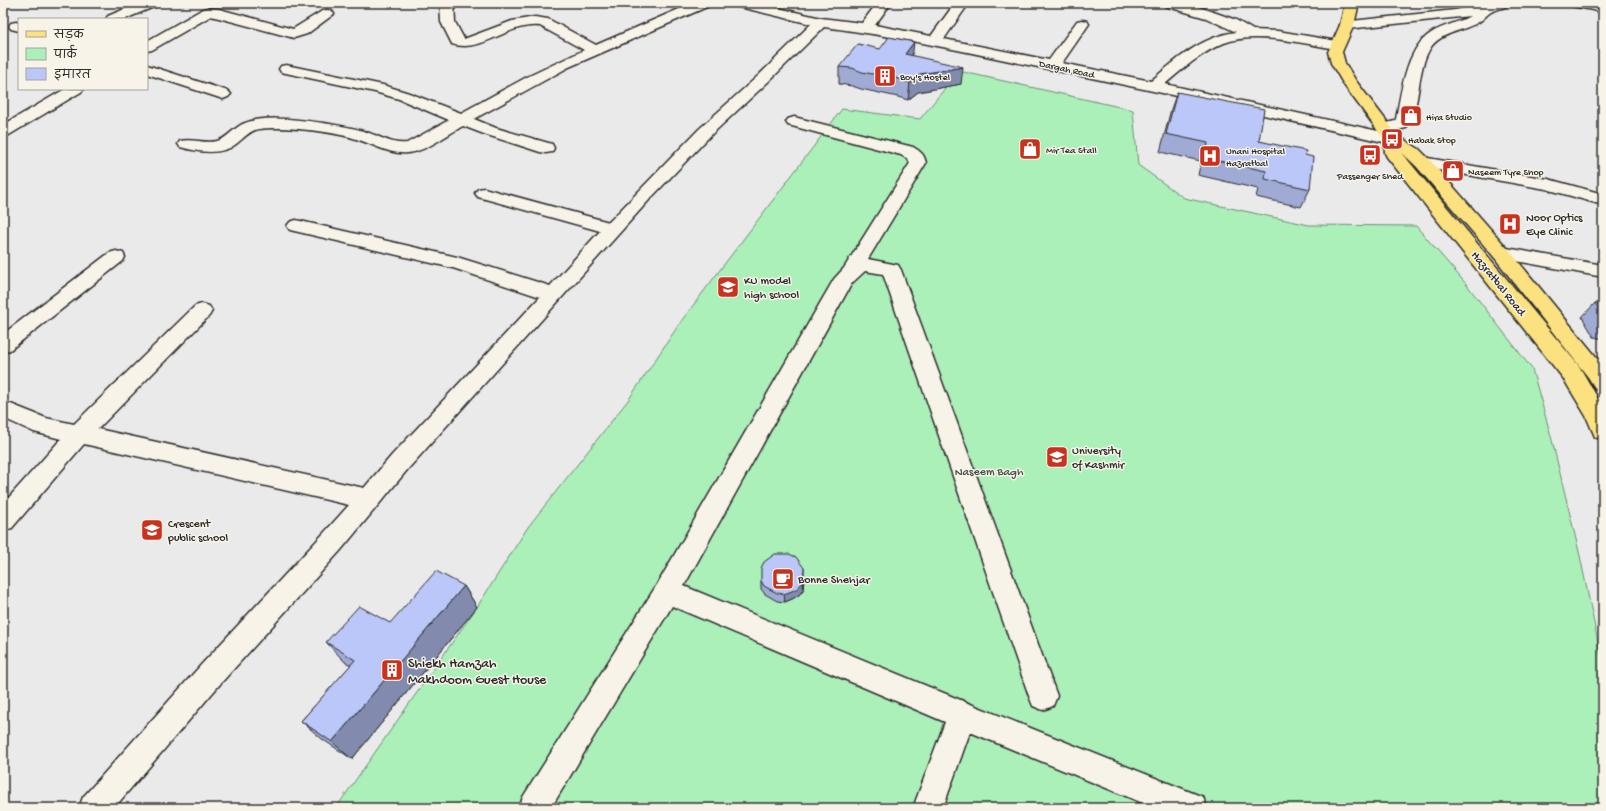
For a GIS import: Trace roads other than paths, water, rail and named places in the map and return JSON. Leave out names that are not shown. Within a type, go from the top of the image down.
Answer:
[{"type":"main road","points":[[1337,45],[1347,25],[1352,3]]},
{"type":"main road","name":"Hazratbal Road","points":[[1337,45],[1335,52],[1338,62],[1349,82],[1388,133],[1422,162],[1501,253],[1603,382]]},
{"type":"main road","name":"Hazratbal Road","points":[[1388,133],[1394,153],[1571,372],[1601,420]]},
{"type":"street","points":[[115,18],[150,3]]},
{"type":"street","points":[[447,3],[448,22],[457,41],[463,43],[471,42],[524,22],[538,20],[595,50]]},
{"type":"street","points":[[186,144],[221,146],[248,127],[257,124],[292,126],[353,133],[372,138],[394,148],[411,148],[532,80],[595,50],[704,3]]},
{"type":"street","name":"Dargah Road","points":[[740,3],[821,22],[866,28],[935,41],[1388,133]]},
{"type":"street","points":[[866,28],[884,3]]},
{"type":"street","points":[[935,41],[962,3]]},
{"type":"street","points":[[1170,3],[1237,25],[1249,34]]},
{"type":"street","points":[[1347,25],[1485,10],[1497,7],[1503,3]]},
{"type":"street","points":[[1577,3],[1603,8]]},
{"type":"street","points":[[1388,133],[1400,125],[1404,120],[1413,75],[1423,47],[1431,38],[1482,15],[1485,10]]},
{"type":"street","points":[[148,46],[208,12],[214,12],[294,34],[302,31],[327,14]]},
{"type":"street","points":[[94,808],[211,674],[332,542],[613,229],[706,132],[821,22]]},
{"type":"street","points":[[1053,65],[1082,24]]},
{"type":"street","points":[[1154,86],[1189,57],[1219,40],[1236,36],[1249,34],[1337,45]]},
{"type":"street","points":[[148,69],[223,94]]},
{"type":"street","points":[[286,69],[378,88],[490,131],[546,148]]},
{"type":"street","points":[[3,132],[74,90]]},
{"type":"street","points":[[534,808],[667,590],[844,279],[853,268],[918,162],[916,156],[907,151],[794,122]]},
{"type":"street","points":[[1422,162],[1548,184],[1603,200]]},
{"type":"street","points":[[484,193],[613,229]]},
{"type":"street","points":[[296,226],[457,263],[554,294]]},
{"type":"street","points":[[1501,253],[1603,271]]},
{"type":"street","points":[[3,345],[116,257]]},
{"type":"street","points":[[853,268],[865,265],[891,270],[1043,696]]},
{"type":"street","points":[[3,520],[78,435],[202,311]]},
{"type":"street","points":[[3,409],[42,426],[78,435],[369,499]]},
{"type":"street","points":[[667,590],[962,715],[1192,808]]},
{"type":"street","points":[[928,808],[962,715]]},
{"type":"place","name":"Boy's Hostel","points":[[885,76]]},
{"type":"place","name":"Hira Studio","points":[[1411,116]]},
{"type":"place","name":"Habak Stop","points":[[1392,139]]},
{"type":"place","name":"Mir Tea Stall","points":[[1030,149]]},
{"type":"place","name":"Passenger Shed","points":[[1370,155]]},
{"type":"place","name":"Unani Hospital Hazratbal","points":[[1210,156]]},
{"type":"place","name":"Naseem Tyre Shop","points":[[1453,171]]},
{"type":"place","name":"Noor Optics Eye Clinic","points":[[1510,224]]},
{"type":"place","name":"KU model high school","points":[[728,287]]},
{"type":"place","name":"University of Kashmir","points":[[1057,457]]},
{"type":"place","name":"Crescent public school","points":[[152,530]]},
{"type":"place","name":"Bonne Shehjar","points":[[783,579]]},
{"type":"place","name":"Shiekh Hamzah Makhdoom Guest House","points":[[392,670]]},
{"type":"park label","name":"Naseem Bagh","points":[[989,471]]}]
